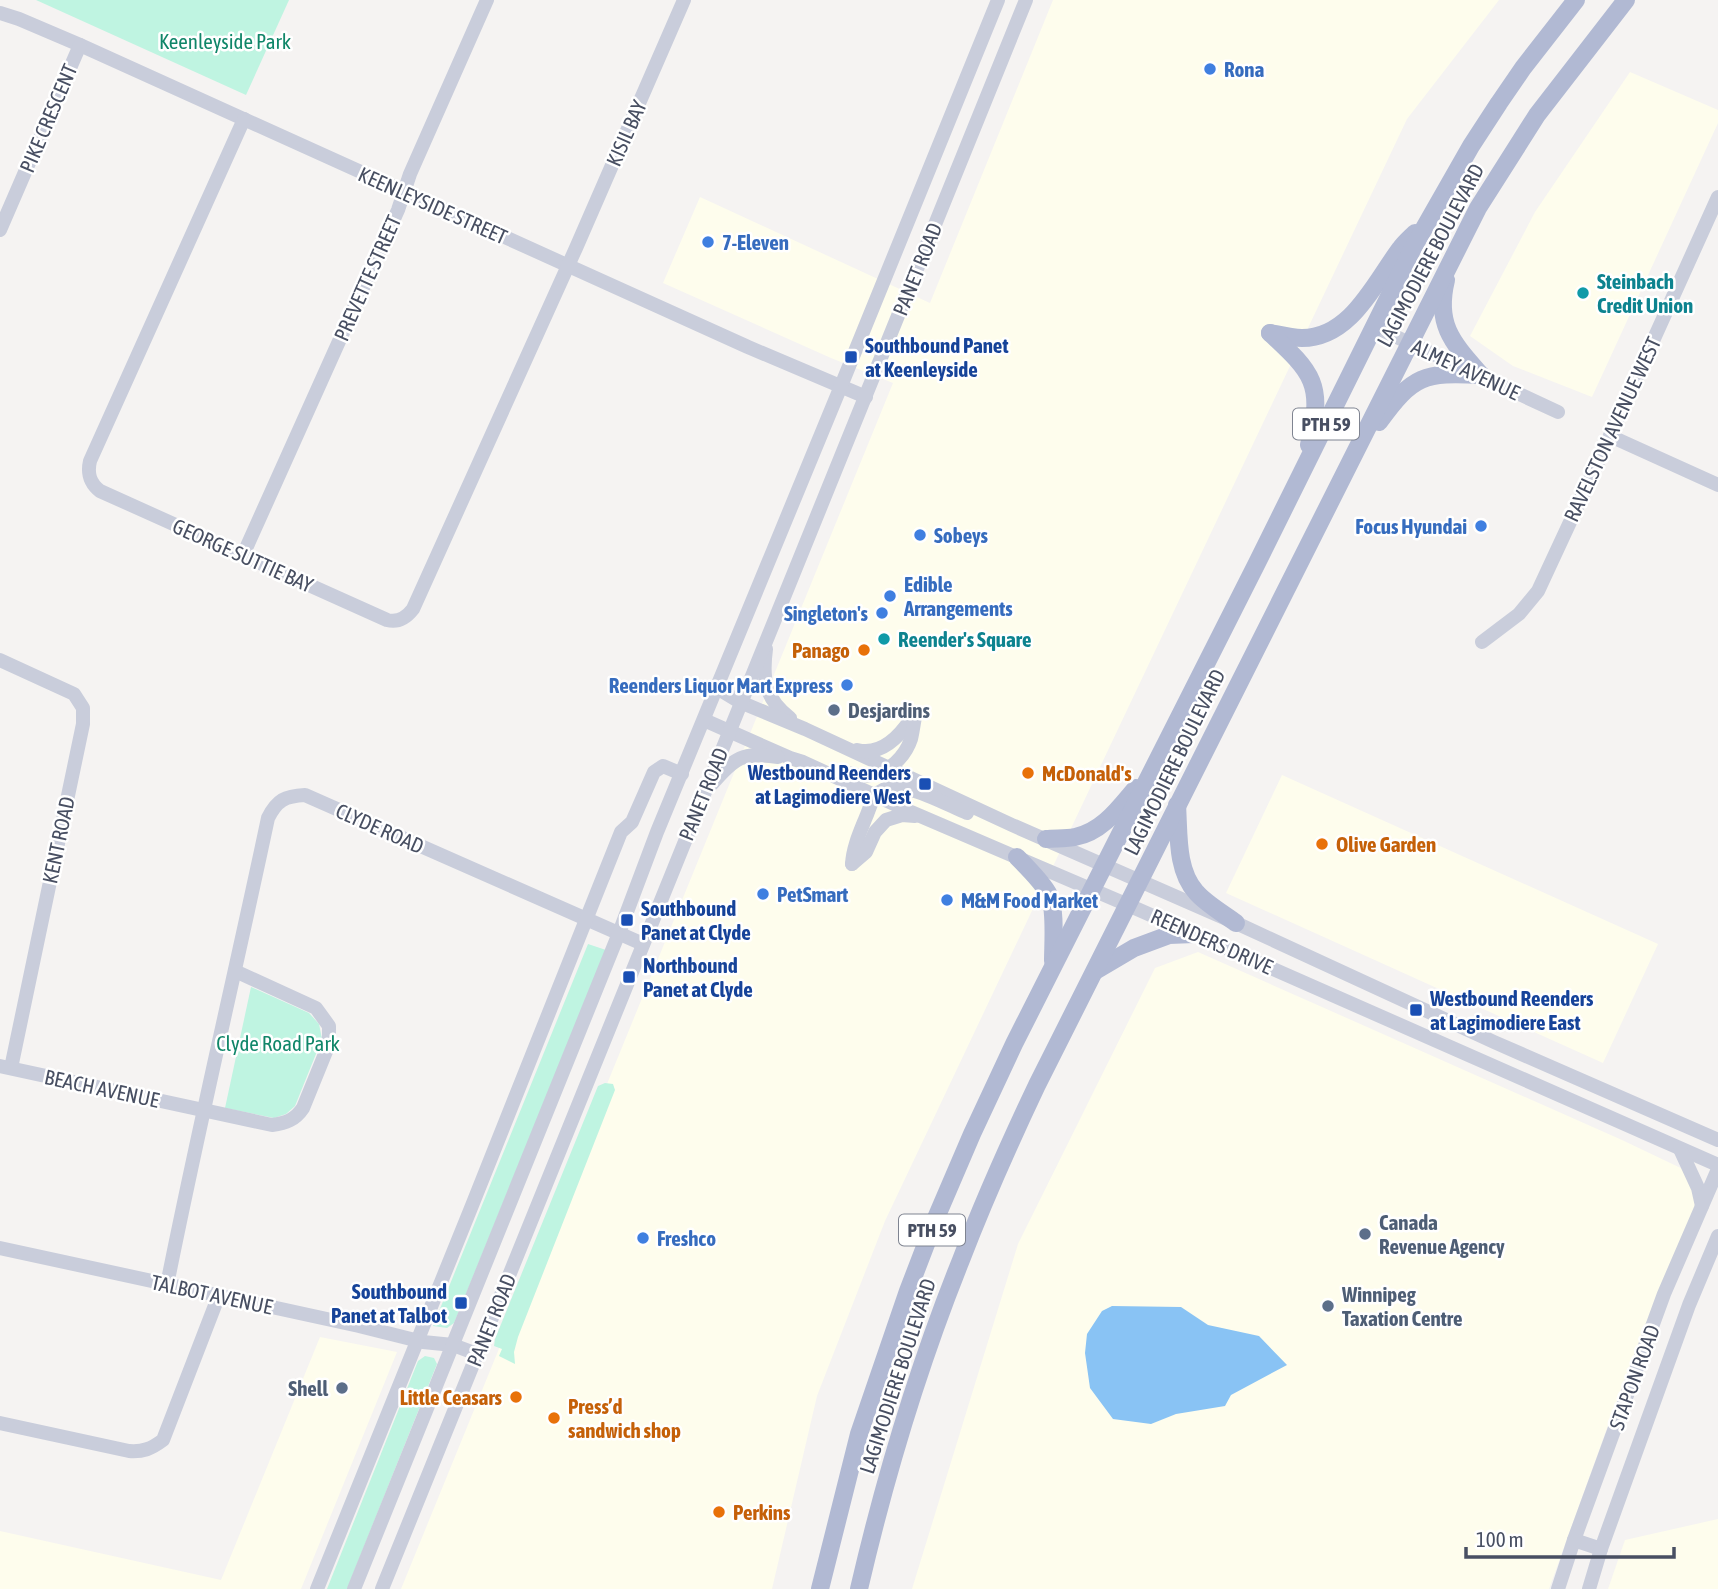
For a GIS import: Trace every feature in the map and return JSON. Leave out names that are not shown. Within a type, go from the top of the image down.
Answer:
[{"type":"main road","name":"LAGIMODIERE BOULEVARD","points":[[820,1589],[859,1434],[908,1291],[936,1218],[1014,1044],[1414,246],[1471,146],[1505,94],[1576,0]]},
{"type":"main road","name":"LAGIMODIERE BOULEVARD","points":[[859,1589],[916,1383],[960,1260],[1037,1085],[1478,208],[1537,114],[1626,0]]},
{"type":"main road","points":[[1302,472],[1315,417],[1315,389],[1300,361],[1270,333],[1302,338],[1336,327],[1352,315],[1401,246],[1432,215]]},
{"type":"main road","points":[[1452,256],[1444,291],[1443,319],[1456,346],[1480,375]]},
{"type":"main road","points":[[1347,468],[1394,402],[1413,384],[1445,373],[1480,375]]},
{"type":"main road","points":[[1046,839],[1073,838],[1090,833],[1108,820],[1153,770]]},
{"type":"main road","points":[[1177,806],[1182,862],[1186,874],[1196,893],[1236,923]]},
{"type":"main road","points":[[1017,857],[1050,895],[1053,913],[1053,967]]},
{"type":"main road","points":[[1095,971],[1134,948],[1169,935],[1194,933]]},
{"type":"main road","points":[[863,1571],[868,1589]]},
{"type":"street","name":"PREVETTE STREET","points":[[243,555],[393,222],[410,174],[487,0]]},
{"type":"street","name":"KISIL BAY","points":[[568,265],[684,0]]},
{"type":"street","name":"PANET ROAD","points":[[354,1589],[619,933],[657,832],[998,0]]},
{"type":"street","name":"PANET ROAD","points":[[382,1589],[1026,0]]},
{"type":"street","name":"KEENLEYSIDE STREET","points":[[0,13],[80,45],[748,347],[866,397]]},
{"type":"street","name":"PIKE CRESCENT","points":[[0,230],[80,45]]},
{"type":"street","name":"GEORGE SUTTIE BAY","points":[[244,119],[88,468],[90,481],[100,491],[387,620],[399,621],[413,609],[568,265]]},
{"type":"street","name":"RAVELSTON AVENUE WEST","points":[[1482,642],[1519,614],[1538,591],[1718,197]]},
{"type":"street","name":"ALMEY AVENUE","points":[[1375,327],[1558,412]]},
{"type":"street","points":[[1610,436],[1718,485]]},
{"type":"street","points":[[768,635],[765,677],[768,692],[778,708],[805,729]]},
{"type":"street","name":"KENT ROAD","points":[[0,660],[74,694],[83,708],[83,724],[5,1067]]},
{"type":"street","name":"REENDERS DRIVE","points":[[717,688],[740,702],[805,729],[1012,825],[1105,864],[1494,1042],[1718,1140]]},
{"type":"street","points":[[703,795],[724,770],[737,759],[749,755],[797,760],[856,775],[870,775],[900,761],[910,741],[916,712],[902,733],[887,746],[864,752],[844,747]]},
{"type":"street","name":"REENDERS DRIVE","points":[[704,720],[1194,933],[1718,1167]]},
{"type":"street","points":[[317,1589],[420,1341],[621,832],[632,822],[654,772],[663,766],[682,774]]},
{"type":"street","points":[[922,817],[902,816],[886,820],[875,832],[866,852],[852,864],[853,851],[876,796],[884,789],[903,787],[982,820],[1012,825]]},
{"type":"street","name":"CLYDE ROAD","points":[[167,1285],[268,818],[273,808],[283,799],[293,795],[305,795],[642,944]]},
{"type":"street","points":[[203,1110],[272,1125],[290,1121],[303,1108],[327,1049],[329,1026],[316,1008],[235,971]]},
{"type":"street","points":[[1488,1064],[1494,1042]]},
{"type":"street","name":"BEACH AVENUE","points":[[5,1067],[203,1110]]},
{"type":"street","points":[[1680,1149],[1698,1188],[1702,1206]]},
{"type":"street","name":"STAPON ROAD","points":[[1558,1589],[1664,1294],[1718,1167]]},
{"type":"street","name":"STAPON ROAD","points":[[1589,1589],[1689,1305],[1718,1236]]},
{"type":"street","name":"TALBOT AVENUE","points":[[0,1248],[420,1341],[453,1345],[474,1361]]},
{"type":"street","points":[[0,1423],[129,1451],[142,1452],[152,1448],[163,1440],[219,1295]]},
{"type":"street","name":"TALBOT AVENUE","points":[[420,1341],[448,1359],[474,1361]]},
{"type":"street","points":[[1574,1540],[1601,1549]]},
{"type":"shaded area","points":[[1053,0],[1499,0],[1407,119],[885,1221],[817,1396],[772,1589],[401,1589],[893,383],[663,283],[700,197],[930,303]]},
{"type":"shaded area","points":[[1630,72],[1718,110],[1718,123],[1592,397],[1513,366],[1470,336],[1535,212]]},
{"type":"shaded area","points":[[1282,775],[1658,944],[1603,1063],[1226,893]]},
{"type":"shaded area","name":"Winnipeg Taxation Centre","points":[[1198,952],[1687,1171],[1702,1200],[1629,1367],[1549,1589],[912,1589],[1018,1244],[1155,968]]},
{"type":"shaded area","points":[[320,1337],[397,1352],[301,1589],[0,1589],[0,1531],[221,1580]]},
{"type":"shaded area","points":[[1718,1519],[1718,1589],[1608,1589],[1625,1540]]},
{"type":"green space","name":"Keenleyside Park","points":[[36,0],[289,0],[246,95]]},
{"type":"green space","points":[[588,944],[606,950],[454,1323],[447,1328],[433,1326]]},
{"type":"green space","name":"Clyde Road Park","points":[[251,987],[309,1013],[319,1024],[322,1039],[295,1106],[286,1114],[274,1118],[225,1108]]},
{"type":"green space","points":[[613,1084],[615,1090],[518,1337],[514,1352],[515,1364],[499,1356],[502,1349],[494,1346],[495,1339],[598,1086]]},
{"type":"green space","points":[[425,1356],[434,1358],[437,1364],[347,1589],[327,1589],[418,1361]]},
{"type":"water","points":[[1112,1306],[1181,1307],[1208,1325],[1259,1336],[1287,1365],[1231,1395],[1225,1406],[1176,1414],[1151,1424],[1113,1419],[1090,1388],[1085,1353],[1087,1334],[1102,1311]]},
{"type":"place","name":"Rona","points":[[1210,69]]},
{"type":"place","name":"7-Eleven","points":[[708,242]]},
{"type":"place","name":"Steinbach Credit Union","points":[[1583,293]]},
{"type":"place","name":"Southbound Panet at Keenleyside","points":[[851,357]]},
{"type":"place","name":"Focus Hyundai","points":[[1481,526]]},
{"type":"place","name":"Sobeys","points":[[920,535]]},
{"type":"place","name":"Edible Arrangements","points":[[890,596]]},
{"type":"place","name":"Singleton's","points":[[882,613]]},
{"type":"place","name":"Reender's Square","points":[[884,639]]},
{"type":"place","name":"Panago","points":[[864,650]]},
{"type":"place","name":"Reenders Liquor Mart Express","points":[[847,685]]},
{"type":"place","name":"Desjardins","points":[[834,710]]},
{"type":"place","name":"McDonald's","points":[[1028,773]]},
{"type":"place","name":"Westbound Reenders at Lagimodiere West","points":[[925,784]]},
{"type":"place","name":"Olive Garden","points":[[1322,844]]},
{"type":"place","name":"PetSmart","points":[[763,894]]},
{"type":"place","name":"M&M Food Market","points":[[947,900]]},
{"type":"place","name":"Southbound Panet at Clyde","points":[[627,920]]},
{"type":"place","name":"Northbound Panet at Clyde","points":[[629,977]]},
{"type":"place","name":"Westbound Reenders at Lagimodiere East","points":[[1416,1010]]},
{"type":"place","name":"Canada Revenue Agency","points":[[1365,1234]]},
{"type":"place","name":"Freshco","points":[[643,1238]]},
{"type":"place","name":"Southbound Panet at Talbot","points":[[461,1303]]},
{"type":"place","name":"Winnipeg Taxation Centre","points":[[1328,1306]]},
{"type":"place","name":"Shell","points":[[342,1388]]},
{"type":"place","name":"Little Ceasars","points":[[516,1397]]},
{"type":"place","name":"Press’d sandwich shop","points":[[554,1418]]},
{"type":"place","name":"Perkins","points":[[719,1512]]}]
